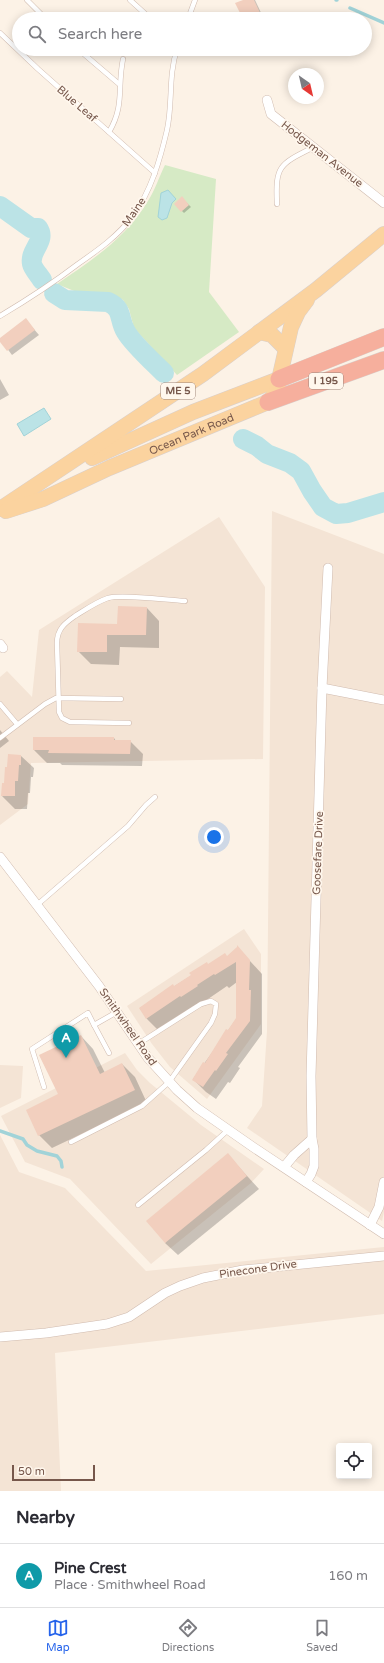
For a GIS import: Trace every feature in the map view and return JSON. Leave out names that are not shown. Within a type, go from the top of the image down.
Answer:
[{"type":"highway","name":"I 195","points":[[279,379],[384,338]]},
{"type":"highway","name":"I 195","points":[[268,402],[384,360]]},
{"type":"main road","name":"ME 5","points":[[0,509],[168,398],[316,290],[384,234]]},
{"type":"main road","name":"ME 5","points":[[268,402],[276,393],[291,327],[298,312],[316,290]]},
{"type":"main road","points":[[259,332],[272,335],[285,348]]},
{"type":"main road","points":[[36,485],[158,427],[279,379]]},
{"type":"main road","name":"Ocean Park Road","points":[[0,513],[43,499],[109,468],[268,402]]},
{"type":"street","name":"Hodgeman Avenue","points":[[267,100],[271,114],[384,203]]},
{"type":"street","name":"Goosefare Drive","points":[[306,1182],[312,1174],[314,1166],[311,1076],[322,688],[328,568]]},
{"type":"street","points":[[322,688],[384,700]]},
{"type":"street","name":"Smithwheel Road","points":[[0,858],[99,986],[148,1058],[169,1082],[197,1108],[228,1130],[384,1234]]},
{"type":"street","points":[[284,1168],[294,1155],[312,1138]]},
{"type":"street","points":[[370,1224],[379,1207],[384,1182]]},
{"type":"street","name":"Pinecone Drive","points":[[0,1337],[46,1333],[112,1323],[133,1314],[165,1293],[193,1281],[220,1273],[266,1267],[384,1256]]},
{"type":"lane","points":[[27,0],[39,12]]},
{"type":"lane","points":[[130,0],[143,12]]},
{"type":"lane","points":[[191,12],[195,0]]},
{"type":"lane","name":"Blue Leaf","points":[[0,33],[12,44]]},
{"type":"lane","name":"Blue Leaf","points":[[24,56],[155,173]]},
{"type":"lane","points":[[86,56],[119,84]]},
{"type":"lane","name":"Maine","points":[[0,316],[40,292],[110,240],[135,212],[148,190],[155,173],[168,125],[172,70],[175,56]]},
{"type":"lane","points":[[108,132],[119,110],[119,84],[122,59]]},
{"type":"lane","points":[[277,204],[277,175],[282,167],[289,160],[314,147]]},
{"type":"lane","points":[[129,723],[65,721],[60,716],[57,637],[66,622],[93,605],[108,598],[124,597],[185,601]]},
{"type":"lane","points":[[0,738],[45,704],[59,698],[121,699]]},
{"type":"lane","points":[[0,704],[17,724]]},
{"type":"lane","points":[[37,905],[128,826],[155,797]]},
{"type":"lane","points":[[71,1142],[142,1106],[169,1082],[211,1023],[216,1007],[214,1002],[206,1001],[200,1004],[138,1044]]},
{"type":"lane","points":[[94,1025],[117,1012]]},
{"type":"lane","points":[[44,1087],[32,1049],[88,1013],[109,1053]]},
{"type":"lane","points":[[138,1206],[228,1130]]},
{"type":"shaded area","points":[[272,511],[384,554],[384,1212],[382,1221],[247,1128],[262,1106],[267,1031]]},
{"type":"shaded area","points":[[219,517],[265,587],[263,759],[31,763],[28,804],[0,825],[0,677],[7,671],[32,697],[39,630]]},
{"type":"shaded area","points":[[244,929],[261,954],[261,1024],[207,1099],[170,1067],[152,1044],[127,1006]]},
{"type":"shaded area","points":[[125,1053],[137,1070],[150,1083],[201,1125],[264,1169],[251,1183],[151,1264],[70,1179],[25,1162],[1,1116]]},
{"type":"shaded area","points":[[0,1065],[23,1066],[21,1098],[0,1108]]},
{"type":"shaded area","points":[[0,1135],[19,1172],[65,1188],[146,1271],[384,1247],[384,1314],[55,1353],[61,1491],[0,1491]]},
{"type":"green space","points":[[165,165],[216,179],[209,292],[239,332],[177,375],[134,328],[129,309],[123,300],[115,295],[84,295],[57,284],[95,257],[119,237],[129,226],[150,197]]},
{"type":"water","points":[[168,190],[176,199],[172,203],[167,218],[162,220],[158,217],[161,193]]},
{"type":"water","points":[[44,408],[51,419],[24,436],[17,424]]},
{"type":"building","points":[[243,0],[254,0],[260,12],[240,12],[235,3]]},
{"type":"building","points":[[182,196],[189,205],[181,212],[174,204]]},
{"type":"building","points":[[26,318],[35,330],[7,351],[0,342],[0,338]]},
{"type":"building","points":[[118,606],[147,607],[146,635],[107,635],[107,652],[77,652],[78,623],[117,624]]},
{"type":"building","points":[[33,737],[114,737],[114,740],[131,740],[130,754],[48,753],[49,750],[33,750]]},
{"type":"building","points":[[8,754],[21,755],[21,765],[19,765],[18,781],[15,781],[15,796],[1,796],[5,767],[7,767]]},
{"type":"building","points":[[237,945],[250,960],[250,1021],[226,1053],[228,1054],[216,1071],[215,1070],[203,1087],[192,1080],[203,1062],[205,1063],[226,1029],[228,1030],[236,1018],[236,962],[215,975],[214,974],[146,1019],[139,1008],[173,984],[174,986],[191,975],[189,973],[207,962],[208,964],[225,953],[227,956],[237,947]]},
{"type":"building","points":[[81,1035],[100,1074],[122,1063],[135,1090],[38,1136],[26,1110],[58,1094],[39,1055]]},
{"type":"building","points":[[228,1153],[247,1176],[165,1243],[146,1221]]},
{"type":"waterway","points":[[350,8],[359,12]]},
{"type":"waterway","points":[[372,18],[384,23]]},
{"type":"waterway","points":[[0,206],[31,228],[38,228],[40,237],[33,254],[32,264],[42,280]]},
{"type":"waterway","points":[[54,293],[65,300],[108,302],[113,305],[119,311],[129,337],[164,373]]},
{"type":"waterway","points":[[243,439],[257,446],[267,454],[290,463],[301,471],[323,507],[336,514],[348,513],[384,502]]},
{"type":"waterway","points":[[0,1131],[23,1139],[27,1145],[37,1151],[57,1156],[61,1161],[62,1167]]},
{"type":"place","name":"Pine Crest","points":[[66,1058]]}]
